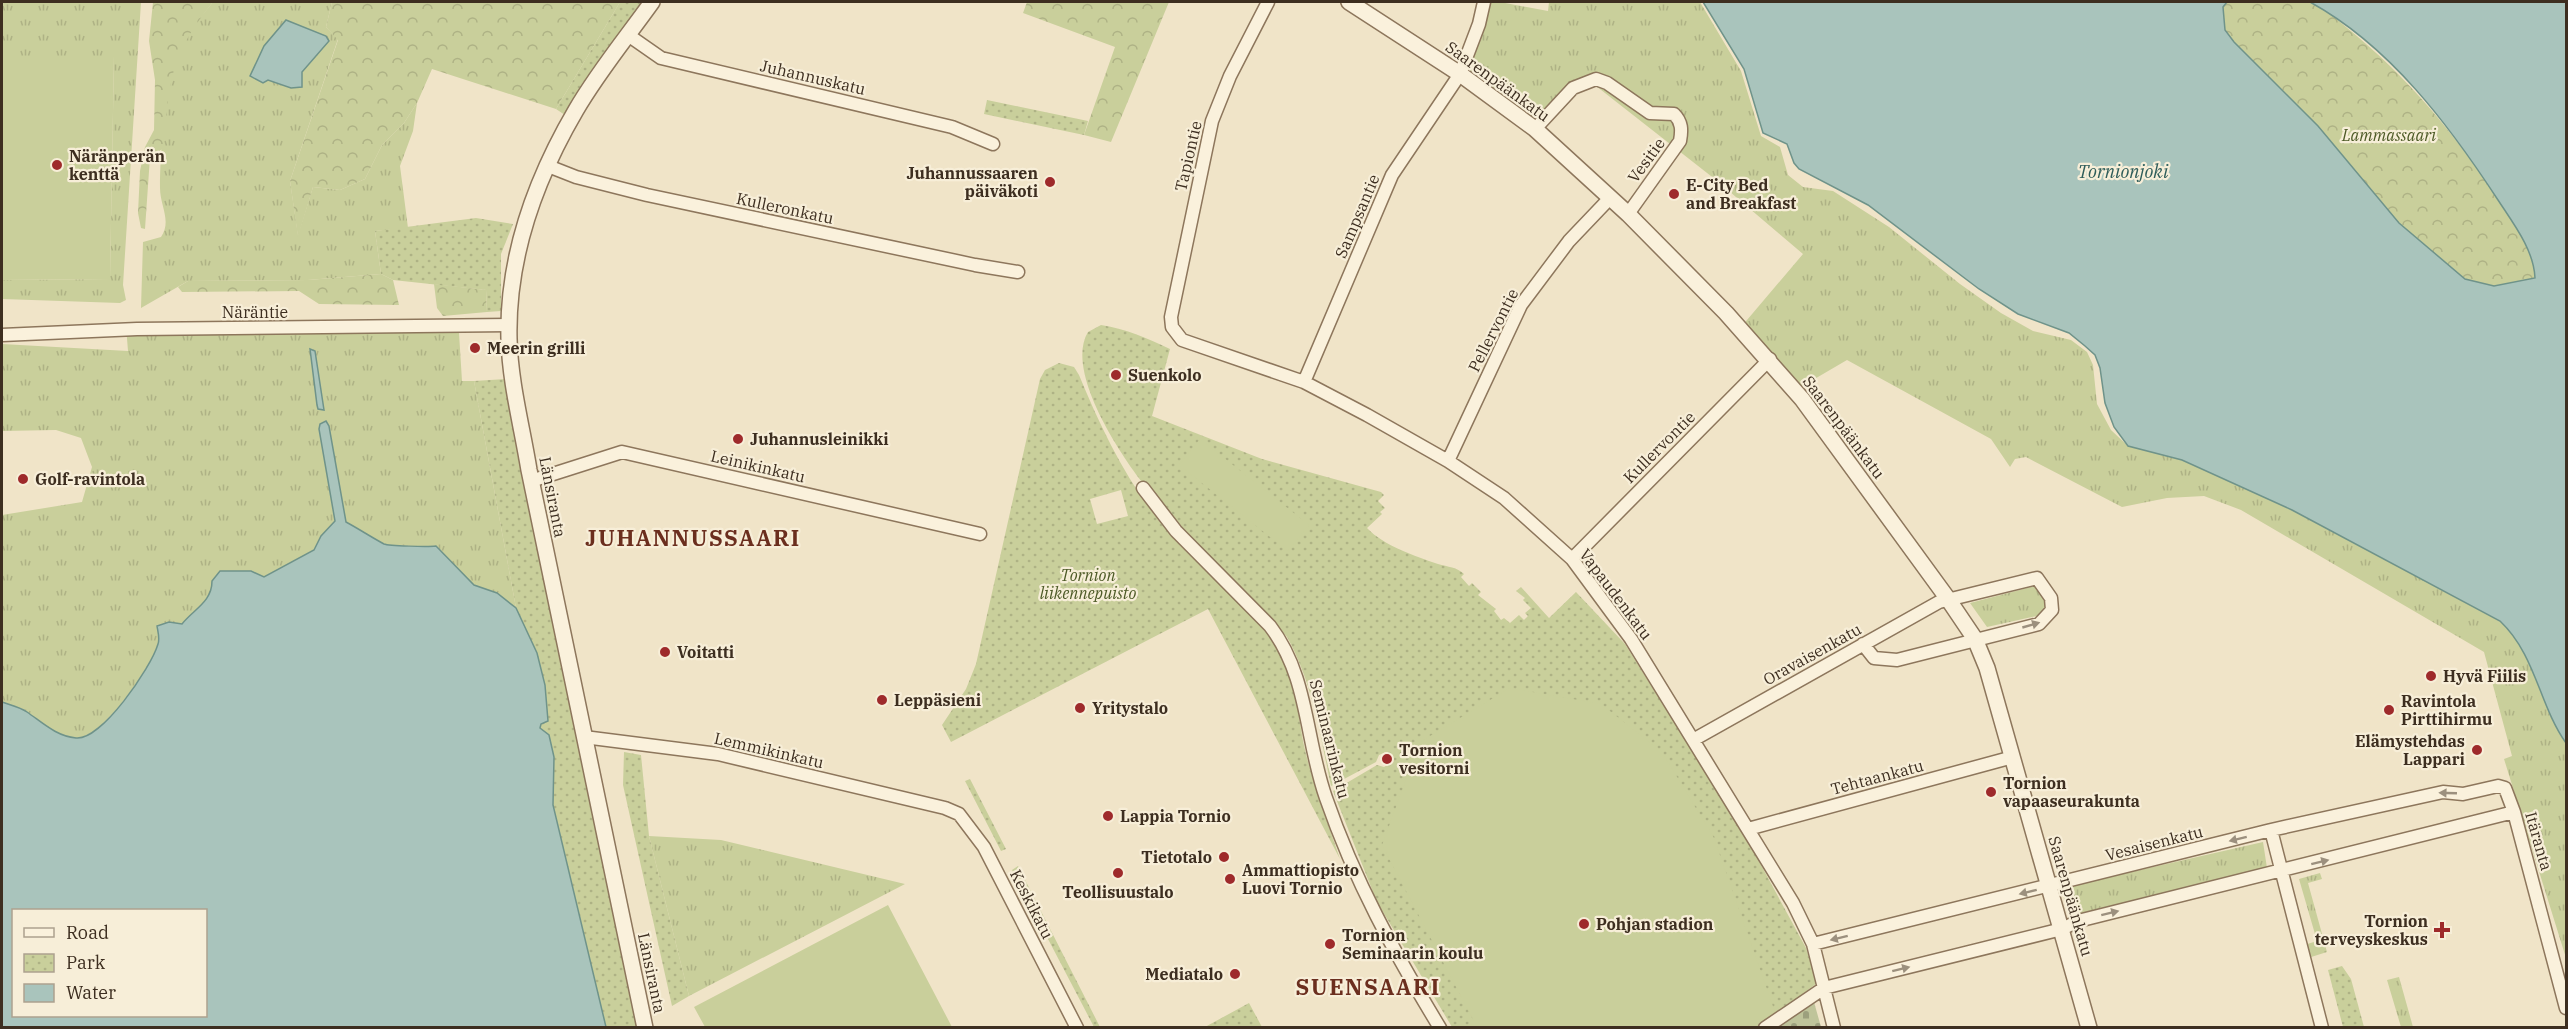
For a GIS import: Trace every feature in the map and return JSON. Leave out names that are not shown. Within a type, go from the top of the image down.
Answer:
[{"type":"street","name":"Länsiranta","points":[[645,1028],[531,481],[514,378],[509,325],[516,251],[523,225],[548,166],[576,109],[652,2]]},
{"type":"street","name":"Tapiontie","points":[[1172,327],[1171,317],[1212,121],[1230,76],[1268,2]]},
{"type":"street","name":"Saarenpäänkatu","points":[[1349,2],[1460,74],[1535,129],[1628,214],[1770,359],[1802,399],[1948,599],[1975,639],[1987,668],[2089,1028]]},
{"type":"street","name":"Sampsantie","points":[[1304,382],[1392,175],[1460,74],[1479,24],[1484,2]]},
{"type":"street","name":"Juhannuskatu","points":[[628,35],[661,58],[952,127],[993,144]]},
{"type":"street","name":"Vesitie","points":[[1535,129],[1573,88],[1596,79],[1607,82],[1650,113],[1674,114],[1680,121],[1680,141],[1628,214]]},
{"type":"street","name":"Kulleronkatu","points":[[548,166],[576,177],[647,195],[1018,272]]},
{"type":"street","name":"Pellervontie","points":[[1448,461],[1521,305],[1569,241],[1610,198]]},
{"type":"street","name":"Näräntie","points":[[2,335],[136,329],[509,325]]},
{"type":"street","name":"Vapaudenkatu","points":[[1172,327],[1182,340],[1304,382],[1448,461],[1504,498],[1572,559],[1631,639],[1793,903],[1813,944],[1834,1028]]},
{"type":"street","name":"Kullervontie","points":[[1572,559],[1770,359]]},
{"type":"street","name":"Leinikinkatu","points":[[531,481],[622,452],[980,534]]},
{"type":"street","name":"Seminaarinkatu","points":[[1143,488],[1176,531],[1270,626],[1284,644],[1297,673],[1312,750],[1325,796],[1359,884],[1377,921],[1440,1028]]},
{"type":"street","name":"Oravaisenkatu","points":[[1693,740],[1948,599],[1963,598],[2037,578],[2044,586],[2051,598],[2052,610],[2039,624],[1975,639]]},
{"type":"street","points":[[1863,644],[1874,658],[1888,662],[1975,639]]},
{"type":"street","name":"Lemmikinkatu","points":[[584,737],[718,754],[945,808]]},
{"type":"street","name":"Tehtaankatu","points":[[1748,829],[2013,757]]},
{"type":"street","name":"Vesaisenkatu","points":[[1813,944],[2271,830],[2443,792],[2463,794],[2498,786],[2505,788]]},
{"type":"street","name":"Itäranta","points":[[2505,788],[2514,812],[2566,1008]]},
{"type":"street","name":"Keskikatu","points":[[945,808],[959,814],[984,847],[1077,1028]]},
{"type":"street","points":[[1765,1028],[1824,988],[2062,929],[2078,921],[2514,812]]},
{"type":"street","points":[[2271,830],[2322,1028]]},
{"type":"green space","points":[[2,2],[141,2],[123,285],[126,300],[120,303],[2,299],[2,280],[110,279],[114,57],[2,56]]},
{"type":"green space","points":[[153,2],[213,2],[188,38],[174,70],[170,86],[164,148],[150,157],[145,229],[141,228],[138,213],[140,171],[145,147],[154,130],[155,80],[149,41]]},
{"type":"green space","points":[[213,2],[332,2],[326,27],[338,39],[290,181],[298,235],[313,187],[340,190],[365,179],[382,145],[404,123],[417,103],[413,131],[400,166],[408,228],[375,231],[381,274],[308,280],[188,281],[141,308],[143,242],[161,237],[166,219],[160,195],[161,157],[166,103],[173,70],[184,41]]},
{"type":"green space","points":[[332,2],[620,2],[556,109],[432,69],[417,103],[404,123],[382,145],[365,179],[340,190],[313,187],[298,237],[290,181],[338,40],[326,27]]},
{"type":"green space","points":[[620,2],[643,2],[565,115],[556,109]]},
{"type":"green space","points":[[1027,2],[1169,2],[1111,142],[1084,135],[1115,47],[1023,13]]},
{"type":"green space","points":[[1480,2],[1500,2],[1548,11],[1549,2],[1700,2],[1741,71],[1761,136],[1780,147],[1788,175],[1803,187],[1833,191],[1889,227],[1960,284],[2001,313],[2033,331],[2071,340],[2087,352],[2093,365],[2097,404],[2111,430],[2128,446],[2182,460],[2292,510],[2500,621],[2522,649],[2549,713],[2566,743],[2566,958],[2504,759],[2512,756],[2484,652],[2241,510],[2204,496],[2167,498],[2122,507],[2026,457],[2015,459],[2010,467],[1991,439],[1847,360],[1794,391],[1736,333],[1803,254],[1716,180],[1596,86],[1577,92],[1537,136],[1455,71]]},
{"type":"green space","name":"Lammassaari","points":[[2227,2],[2309,2],[2329,13],[2369,46],[2430,108],[2466,153],[2522,238],[2531,257],[2536,278],[2494,286],[2465,279],[2399,223],[2318,126],[2234,42],[2225,30],[2223,7]]},
{"type":"green space","name":"Näränperän kenttä","points":[[2,56],[114,56],[110,279],[2,280]]},
{"type":"green space","points":[[987,100],[1088,121],[1084,135],[984,114]]},
{"type":"green space","points":[[476,218],[513,224],[501,254],[501,311],[487,312],[486,290],[393,280],[381,274],[375,231]]},
{"type":"green space","points":[[381,274],[393,280],[399,305],[319,304],[299,291],[182,292],[178,287],[188,281],[308,280]]},
{"type":"green space","points":[[434,284],[486,290],[487,312],[443,316],[437,308]]},
{"type":"green space","points":[[1101,325],[1137,334],[1170,349],[1152,416],[1262,459],[1381,492],[1384,495],[1378,501],[1385,508],[1367,528],[1400,550],[1464,574],[1461,577],[1469,586],[1472,583],[1481,592],[1478,595],[1496,609],[1494,611],[1501,620],[1504,618],[1510,623],[1519,615],[1524,620],[1528,616],[1525,613],[1531,608],[1523,600],[1525,598],[1516,591],[1521,587],[1549,618],[1576,592],[1625,644],[1742,830],[1806,948],[1817,983],[1760,1027],[1452,1027],[1377,902],[1333,791],[1377,765],[1384,767],[1391,763],[1393,755],[1386,752],[1379,755],[1376,762],[1331,786],[1309,691],[1287,637],[1155,498],[1129,464],[1102,418],[1084,371],[1083,350],[1088,332]]},
{"type":"green space","points":[[126,326],[459,333],[462,381],[474,381],[516,608],[497,593],[474,585],[436,546],[384,544],[346,522],[326,421],[320,424],[319,429],[335,522],[321,536],[314,550],[264,578],[251,571],[220,571],[207,599],[196,612],[182,624],[157,626],[158,644],[135,685],[111,716],[86,736],[75,738],[61,735],[24,710],[2,702],[2,515],[82,502],[92,467],[81,438],[56,430],[2,431],[2,344],[128,351]]},
{"type":"green space","name":"Tornion liikennepuisto","points":[[1059,363],[1074,367],[1108,439],[1143,499],[1186,551],[1257,620],[1281,653],[1291,675],[1309,764],[1340,859],[1208,609],[951,742],[942,725],[966,689],[976,664],[1040,379],[1045,370]],"holes":[[[1121,490],[1128,516],[1097,524],[1090,499]]]},
{"type":"green space","points":[[506,379],[643,1027],[606,1027],[553,805],[554,757],[540,728],[537,653],[516,608],[474,381]]},
{"type":"green space","points":[[1200,439],[1309,525],[1288,551],[1179,465]]},
{"type":"green space","points":[[2035,586],[2043,592],[2046,605],[2041,615],[1987,627],[1970,603]]},
{"type":"green space","name":"Pohjan stadion","points":[[1510,688],[1601,704],[1662,752],[1714,838],[1776,1015],[1760,1028],[1477,1027],[1382,845],[1420,742]]},
{"type":"green space","points":[[624,752],[641,755],[649,836],[689,996],[672,1006],[623,785]]},
{"type":"green space","points":[[970,779],[1006,849],[1001,851],[965,781]]},
{"type":"green space","points":[[649,836],[721,840],[905,884],[689,996]]},
{"type":"green space","points":[[2263,842],[2267,868],[2069,916],[2061,888]]},
{"type":"green space","points":[[1018,866],[1100,1027],[1094,1027],[1012,870]]},
{"type":"green space","points":[[2320,873],[2322,879],[2308,883],[2327,952],[2308,958],[2304,945],[2317,941],[2299,879]]},
{"type":"green space","points":[[888,905],[952,1027],[705,1027],[694,1007]]},
{"type":"green space","points":[[2342,966],[2351,979],[2364,1027],[2343,1027],[2328,970]]},
{"type":"green space","points":[[2399,977],[2413,1027],[2401,1027],[2387,980]]},
{"type":"green space","points":[[1814,1002],[1821,1027],[1778,1027]]},
{"type":"green space","points":[[1249,1003],[1262,1027],[1205,1027]]},
{"type":"water","name":"Tornionjoki","points":[[1703,2],[2227,2],[2223,7],[2225,30],[2234,42],[2318,126],[2399,223],[2465,279],[2494,286],[2535,278],[2527,247],[2510,218],[2459,144],[2416,89],[2366,41],[2339,20],[2310,2],[2566,2],[2566,743],[2549,713],[2522,649],[2500,621],[2292,510],[2182,460],[2128,446],[2114,427],[2105,403],[2100,368],[2095,355],[2085,346],[2069,333],[2018,314],[1979,289],[1868,205],[1799,169],[1794,163],[1787,144],[1763,133],[1744,69]]},
{"type":"water","points":[[286,20],[326,36],[329,41],[302,72],[302,87],[291,88],[268,80],[263,83],[250,76],[264,46]]},
{"type":"water","points":[[310,349],[315,351],[324,410],[318,409],[317,405]]},
{"type":"water","points":[[326,421],[329,426],[346,522],[384,544],[436,546],[474,585],[497,593],[516,608],[537,653],[545,685],[548,721],[541,724],[540,728],[549,735],[554,757],[553,805],[606,1027],[2,1027],[2,702],[24,710],[62,735],[76,738],[86,736],[111,716],[136,685],[158,644],[157,626],[169,622],[182,624],[206,600],[212,581],[220,571],[251,571],[264,577],[314,550],[321,536],[335,521],[320,424]]},
{"type":"place","name":"Näränperän kenttä","points":[[57,165]]},
{"type":"place","name":"Juhannussaaren päiväkoti","points":[[1050,182]]},
{"type":"place","name":"E-City Bed and Breakfast","points":[[1674,194]]},
{"type":"place","name":"Meerin grilli","points":[[475,348]]},
{"type":"place","name":"Suenkolo","points":[[1116,375]]},
{"type":"place","name":"Juhannusleinikki","points":[[738,439]]},
{"type":"place","name":"Golf-ravintola","points":[[23,479]]},
{"type":"place","name":"Voitatti","points":[[665,652]]},
{"type":"place","name":"Hyvä Fiilis","points":[[2431,676]]},
{"type":"place","name":"Leppäsieni","points":[[882,700]]},
{"type":"place","name":"Yritystalo","points":[[1080,708]]},
{"type":"place","name":"Ravintola Pirttihirmu","points":[[2389,710]]},
{"type":"place","name":"Elämystehdas Lappari","points":[[2477,750]]},
{"type":"place","name":"Tornion vesitorni","points":[[1387,759]]},
{"type":"place","name":"Tornion vapaaseurakunta","points":[[1991,792]]},
{"type":"place","name":"Lappia Tornio","points":[[1108,816]]},
{"type":"place","name":"Tietotalo","points":[[1224,857]]},
{"type":"place","name":"Teollisuustalo","points":[[1118,873]]},
{"type":"place","name":"Ammattiopisto Luovi Tornio","points":[[1230,879]]},
{"type":"place","name":"Pohjan stadion","points":[[1584,924]]},
{"type":"place","name":"Tornion terveyskeskus","points":[[2442,930]]},
{"type":"place","name":"Tornion Seminaarin koulu","points":[[1330,944]]},
{"type":"place","name":"Mediatalo","points":[[1235,974]]},
{"type":"district","name":"JUHANNUSSAARI","points":[[693,538]]},
{"type":"district","name":"SUENSAARI","points":[[1368,987]]}]
